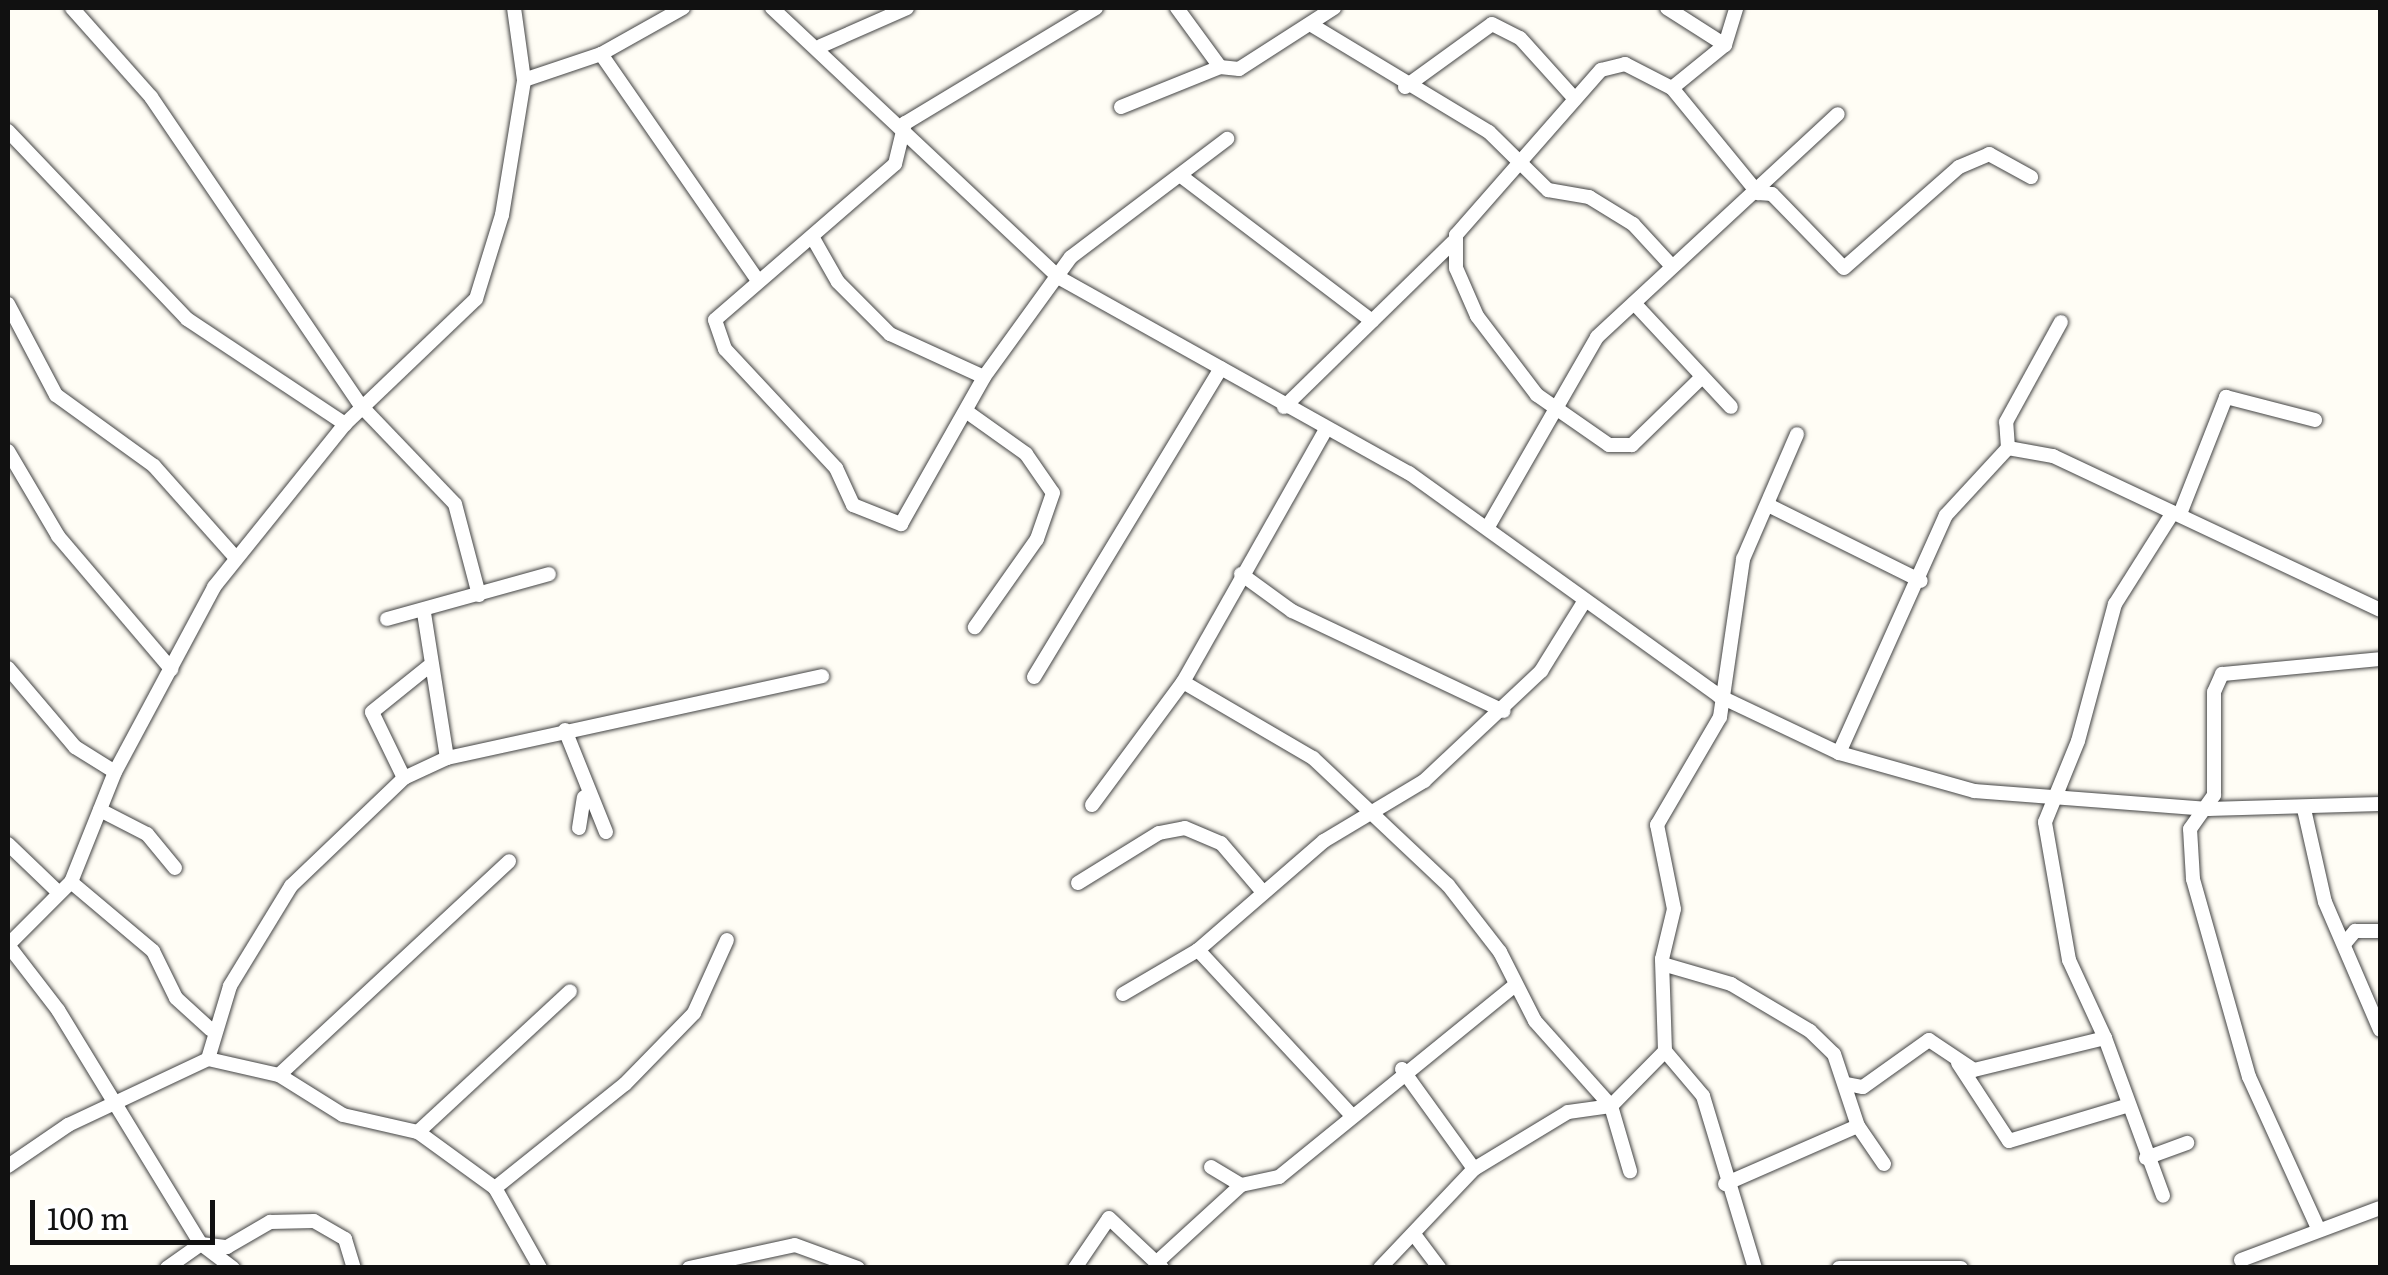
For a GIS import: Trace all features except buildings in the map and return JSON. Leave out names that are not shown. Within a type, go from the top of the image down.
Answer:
[{"type":"street","points":[[72,8],[151,97],[362,407],[456,504],[479,595]]},
{"type":"street","points":[[232,1268],[201,1244],[117,1102],[8,945],[65,887],[115,772],[236,558],[344,424],[476,299],[502,214],[524,80],[514,8]]},
{"type":"street","points":[[524,80],[601,54],[683,8]]},
{"type":"street","points":[[772,8],[820,46],[904,132],[1058,277],[1489,525],[1584,602],[1719,696],[1839,753],[2056,803],[2208,809],[2380,804]]},
{"type":"street","points":[[820,46],[906,8]]},
{"type":"street","points":[[1096,8],[939,98],[904,132],[895,164],[814,240],[756,278],[715,320],[714,332],[836,468],[853,504],[901,524],[970,414],[984,377],[1071,257],[1227,140]]},
{"type":"street","points":[[1177,8],[1220,66]]},
{"type":"street","points":[[1121,107],[1220,66],[1239,69],[1334,8]]},
{"type":"street","points":[[1667,8],[1725,45]]},
{"type":"street","points":[[1672,88],[1725,45],[1736,8]]},
{"type":"street","points":[[1310,24],[1524,160],[1548,190],[1589,197],[1669,264]]},
{"type":"street","points":[[1404,86],[1492,24],[1520,38],[1575,98]]},
{"type":"street","points":[[601,54],[756,278]]},
{"type":"street","points":[[1284,407],[1453,242],[1575,98],[1612,64],[1672,88],[1758,193],[1784,205],[1844,268],[1959,167],[1990,154],[2032,177]]},
{"type":"street","points":[[1489,525],[1558,412],[1597,336],[1669,264],[1758,193],[1838,114]]},
{"type":"street","points":[[8,132],[187,319],[344,424]]},
{"type":"street","points":[[1182,176],[1372,321]]},
{"type":"street","points":[[814,240],[838,282],[890,334],[984,377]]},
{"type":"street","points":[[1453,242],[1477,316],[1558,412],[1609,446],[1632,446],[1702,378]]},
{"type":"street","points":[[1634,303],[1731,407]]},
{"type":"street","points":[[8,304],[56,395],[154,466],[236,558]]},
{"type":"street","points":[[1839,753],[1921,580],[1946,515],[2008,448],[2006,422],[2062,322]]},
{"type":"street","points":[[1034,676],[1221,368]]},
{"type":"street","points":[[2163,1196],[2126,1106],[2104,1038],[2068,960],[2045,822],[2056,803],[2115,604],[2176,514],[2226,397],[2315,420]]},
{"type":"street","points":[[970,414],[1026,454],[1053,493],[1036,539],[975,627]]},
{"type":"street","points":[[1092,805],[1183,682],[1326,430]]},
{"type":"street","points":[[1755,1267],[1725,1184],[1703,1096],[1665,1052],[1666,965],[1674,909],[1657,825],[1720,717],[1719,696],[1743,559],[1772,507],[1796,434]]},
{"type":"street","points":[[2008,448],[2053,456],[2380,610]]},
{"type":"street","points":[[8,451],[58,536],[171,669]]},
{"type":"street","points":[[1772,507],[1921,580]]},
{"type":"street","points":[[386,620],[424,613],[549,574]]},
{"type":"street","points":[[1241,574],[1292,611],[1504,711]]},
{"type":"street","points":[[1123,994],[1198,950],[1262,891],[1376,810],[1504,711],[1584,602]]},
{"type":"street","points":[[424,613],[428,667],[447,758]]},
{"type":"street","points":[[2317,1226],[2248,1077],[2197,896],[2190,829],[2208,809],[2222,674],[2380,660]]},
{"type":"street","points":[[404,778],[372,712],[428,667]]},
{"type":"street","points":[[8,668],[75,747],[115,772]]},
{"type":"street","points":[[208,1059],[212,1030],[250,945],[291,886],[404,778],[447,758],[822,676]]},
{"type":"street","points":[[1183,682],[1313,758],[1376,810],[1474,917],[1512,987],[1611,1106],[1630,1171]]},
{"type":"street","points":[[565,730],[584,797],[606,832]]},
{"type":"street","points":[[579,828],[584,797]]},
{"type":"street","points":[[2304,809],[2325,902],[2346,943],[2380,1030]]},
{"type":"street","points":[[100,810],[147,834],[175,868]]},
{"type":"street","points":[[1078,883],[1159,833],[1185,828],[1221,843],[1262,891]]},
{"type":"street","points":[[8,844],[153,951],[176,998],[212,1030]]},
{"type":"street","points":[[279,1076],[510,861]]},
{"type":"street","points":[[2346,943],[2355,931],[2380,932]]},
{"type":"street","points":[[494,1188],[625,1084],[694,1013],[726,940]]},
{"type":"street","points":[[1198,950],[1352,1116]]},
{"type":"street","points":[[1666,965],[1731,984],[1798,1023],[1834,1054],[1858,1126],[1884,1164]]},
{"type":"street","points":[[1076,1268],[1109,1218],[1159,1265],[1241,1185],[1279,1177],[1402,1069],[1512,987]]},
{"type":"street","points":[[418,1132],[570,991]]},
{"type":"street","points":[[1958,1063],[2010,1066],[2104,1038]]},
{"type":"street","points":[[1847,1084],[1863,1087],[1929,1040],[1958,1063],[2009,1141],[2126,1106]]},
{"type":"street","points":[[1380,1268],[1416,1237],[1474,1169],[1568,1112],[1611,1106],[1665,1052]]},
{"type":"street","points":[[8,1166],[117,1102],[208,1059],[279,1076],[343,1115],[418,1132],[494,1188],[540,1268]]},
{"type":"street","points":[[1402,1069],[1474,1169]]},
{"type":"street","points":[[1725,1184],[1858,1126]]},
{"type":"street","points":[[2146,1158],[2187,1143]]},
{"type":"street","points":[[1211,1167],[1241,1185]]},
{"type":"street","points":[[2241,1260],[2317,1226],[2380,1208]]},
{"type":"street","points":[[175,1266],[201,1244],[228,1246],[270,1222],[314,1221],[345,1239],[354,1268]]},
{"type":"street","points":[[1416,1237],[1439,1268]]},
{"type":"street","points":[[689,1268],[795,1244],[858,1268]]},
{"type":"street","points":[[1838,1268],[1961,1268]]}]
